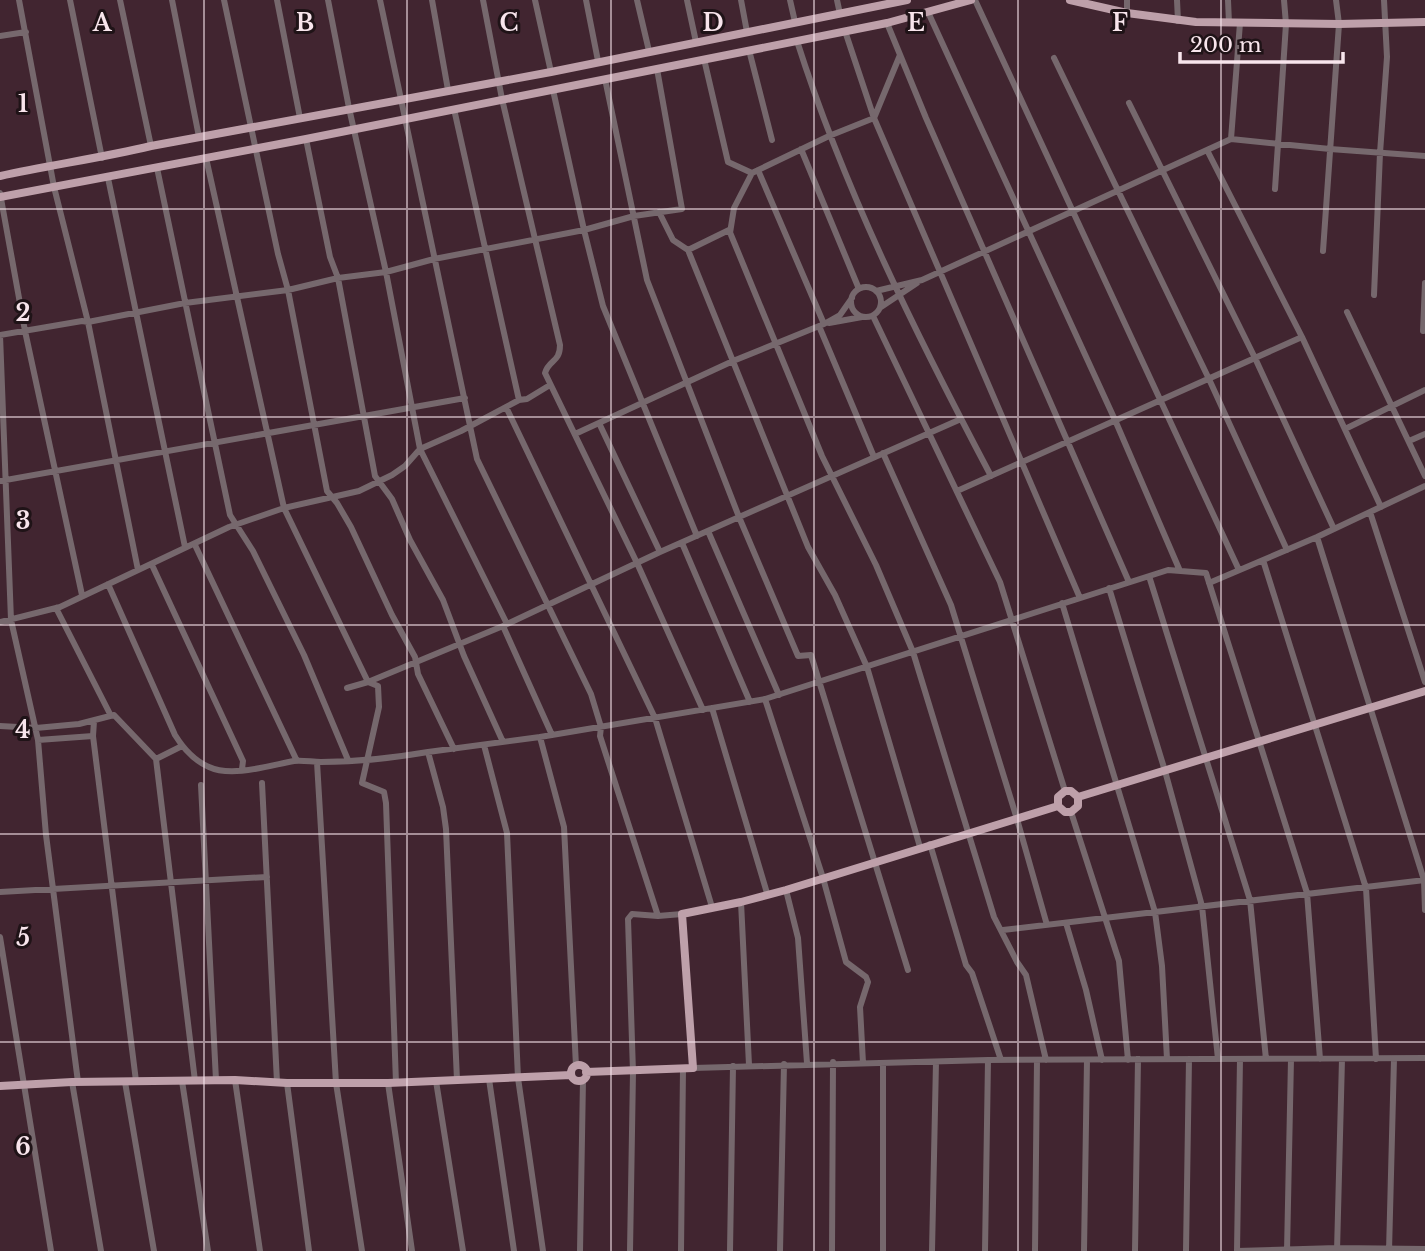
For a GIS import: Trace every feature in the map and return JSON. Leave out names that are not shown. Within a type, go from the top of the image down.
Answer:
[{"type":"main road","points":[[0,176],[551,72],[907,0]]},
{"type":"main road","points":[[0,195],[257,149],[845,32],[973,0]]},
{"type":"main road","points":[[1070,0],[1178,21],[1286,24],[1425,22]]},
{"type":"main road","points":[[1078,797],[1425,691]]},
{"type":"main road","points":[[1065,791],[1071,791],[1078,797],[1078,806],[1071,812],[1065,812],[1058,806],[1058,797],[1065,791]]},
{"type":"main road","points":[[585,1076],[582,1066],[572,1069],[574,1080],[585,1076],[693,1068],[682,914],[786,890],[1058,806]]},
{"type":"main road","points":[[0,1086],[215,1080],[392,1083],[571,1075]]},
{"type":"street","points":[[19,0],[54,187],[88,322],[138,570]]},
{"type":"street","points":[[70,0],[103,158]]},
{"type":"street","points":[[120,0],[151,146]]},
{"type":"street","points":[[172,0],[200,137]]},
{"type":"street","points":[[224,0],[288,290],[327,491],[351,527],[416,660],[418,674],[454,749]]},
{"type":"street","points":[[277,0],[300,118]]},
{"type":"street","points":[[328,0],[386,272],[420,449],[505,625],[552,735]]},
{"type":"street","points":[[380,0],[477,459],[591,694],[601,727],[600,736],[658,916]]},
{"type":"street","points":[[432,0],[448,90]]},
{"type":"street","points":[[483,0],[502,99],[560,345],[556,361],[545,370],[704,710]]},
{"type":"street","points":[[535,0],[551,72]]},
{"type":"street","points":[[586,0],[598,61]]},
{"type":"street","points":[[637,0],[649,51]]},
{"type":"street","points":[[687,0],[696,42]]},
{"type":"street","points":[[741,0],[747,32]]},
{"type":"street","points":[[790,0],[795,22]]},
{"type":"street","points":[[837,0],[840,14]]},
{"type":"street","points":[[973,0],[1239,570]]},
{"type":"street","points":[[1127,0],[1127,13]]},
{"type":"street","points":[[1177,0],[1178,21]]},
{"type":"street","points":[[1228,0],[1228,23]]},
{"type":"street","points":[[1275,189],[1286,24],[1284,0]]},
{"type":"street","points":[[1324,251],[1339,24],[1336,0]]},
{"type":"street","points":[[1374,295],[1387,57],[1384,0]]},
{"type":"street","points":[[928,12],[1115,421],[1180,571]]},
{"type":"street","points":[[887,23],[1129,582]]},
{"type":"street","points":[[1231,139],[1240,23]]},
{"type":"street","points":[[0,36],[26,32]]},
{"type":"street","points":[[845,32],[874,118],[1080,598]]},
{"type":"street","points":[[797,41],[829,136],[899,296],[991,476]]},
{"type":"street","points":[[749,50],[772,140]]},
{"type":"street","points":[[901,55],[874,118],[829,136],[755,172],[734,208],[730,233],[822,456],[876,565],[913,652],[995,917],[1026,975],[1046,1060]]},
{"type":"street","points":[[1054,58],[1209,379],[1287,550]]},
{"type":"street","points":[[704,59],[728,162],[755,172],[822,325],[874,457]]},
{"type":"street","points":[[101,1251],[75,1082],[38,740],[11,620],[3,480],[0,335],[386,272],[434,259],[584,230],[634,216],[682,209],[657,69]]},
{"type":"street","points":[[605,79],[647,280],[739,517],[798,656],[811,656],[908,970]]},
{"type":"street","points":[[552,90],[603,306],[697,536]]},
{"type":"street","points":[[1129,103],[1255,358],[1334,529]]},
{"type":"street","points":[[454,109],[519,400]]},
{"type":"street","points":[[306,139],[330,257],[338,278],[375,476],[392,499],[410,540],[443,600],[464,656],[503,742]]},
{"type":"street","points":[[822,325],[873,316],[881,307],[940,271],[1231,139],[1425,156]]},
{"type":"street","points":[[801,149],[859,289]]},
{"type":"street","points":[[1207,150],[1302,337],[1381,507]]},
{"type":"street","points":[[206,158],[284,508],[368,681],[377,686],[380,700],[369,760],[362,782],[384,792],[386,803],[392,1083],[412,1251]]},
{"type":"street","points":[[156,168],[224,497],[235,526],[253,551],[304,655],[348,760]]},
{"type":"street","points":[[108,177],[185,547]]},
{"type":"street","points":[[0,195],[25,331],[82,595]]},
{"type":"street","points":[[659,212],[673,240],[688,250],[808,547],[835,595],[867,667],[920,847]]},
{"type":"street","points":[[688,250],[729,230],[730,233]]},
{"type":"street","points":[[876,291],[922,280]]},
{"type":"street","points":[[1423,331],[1425,283]]},
{"type":"street","points":[[575,434],[733,360],[822,325],[840,315],[859,289],[865,287],[876,291],[880,295],[881,307]]},
{"type":"street","points":[[852,298],[853,310],[862,317]]},
{"type":"street","points":[[1347,312],[1425,476]]},
{"type":"street","points":[[873,316],[1000,582],[1065,791]]},
{"type":"street","points":[[957,491],[1302,337]]},
{"type":"street","points":[[0,622],[56,608],[152,565],[185,547],[284,508],[359,491],[405,466],[420,449],[470,427],[519,400],[527,400],[550,384]]},
{"type":"street","points":[[1345,429],[1425,390]]},
{"type":"street","points":[[3,480],[464,398]]},
{"type":"street","points":[[506,407],[655,718],[712,907]]},
{"type":"street","points":[[347,688],[505,625],[660,552],[961,419]]},
{"type":"street","points":[[598,423],[660,552]]},
{"type":"street","points":[[1409,441],[1425,434]]},
{"type":"street","points":[[883,453],[951,606],[1047,925]]},
{"type":"street","points":[[1209,583],[1317,537],[1425,486]]},
{"type":"street","points":[[1370,512],[1425,682]]},
{"type":"street","points":[[708,531],[779,695]]},
{"type":"street","points":[[1317,537],[1422,865],[1425,910]]},
{"type":"street","points":[[682,543],[750,702]]},
{"type":"street","points":[[195,545],[297,761]]},
{"type":"street","points":[[1263,560],[1366,888],[1376,1059]]},
{"type":"street","points":[[152,565],[243,761],[243,769]]},
{"type":"street","points":[[108,584],[182,746],[209,767],[223,771],[262,769],[297,761],[369,760],[454,749],[765,699],[1168,570],[1206,573],[1307,893],[1320,1059]]},
{"type":"street","points":[[1149,576],[1250,900],[1266,1059]]},
{"type":"street","points":[[1109,588],[1166,771],[1202,905],[1218,1059]]},
{"type":"street","points":[[1062,603],[1155,912],[1162,967],[1167,1059]]},
{"type":"street","points":[[56,608],[110,714],[156,758],[195,1081]]},
{"type":"street","points":[[765,699],[823,878],[846,962],[866,977],[868,982],[860,1007],[863,1063]]},
{"type":"street","points":[[712,708],[767,893]]},
{"type":"street","points":[[0,726],[36,728],[94,721],[110,714]]},
{"type":"street","points":[[94,721],[93,736],[136,1082]]},
{"type":"street","points":[[38,740],[93,736]]},
{"type":"street","points":[[540,737],[564,827],[576,1066]]},
{"type":"street","points":[[484,745],[507,833],[518,1078],[543,1251]]},
{"type":"street","points":[[156,758],[182,746]]},
{"type":"street","points":[[428,752],[446,829],[457,1080]]},
{"type":"street","points":[[317,762],[336,1083],[362,1251]]},
{"type":"street","points":[[262,783],[277,1082]]},
{"type":"street","points":[[201,785],[215,1080]]},
{"type":"street","points":[[1071,812],[1119,961],[1128,1060]]},
{"type":"street","points":[[930,845],[966,965],[972,973],[1001,1060]]},
{"type":"street","points":[[0,892],[267,877]]},
{"type":"street","points":[[1003,930],[1424,880]]},
{"type":"street","points":[[786,890],[798,938],[807,1063]]},
{"type":"street","points":[[741,902],[749,1065]]},
{"type":"street","points":[[631,1251],[634,1072],[628,919],[632,914],[682,914]]},
{"type":"street","points":[[1066,923],[1086,990],[1102,1060]]},
{"type":"street","points":[[0,937],[51,1251]]},
{"type":"street","points":[[693,1068],[833,1062],[883,1064],[988,1060],[1425,1058]]},
{"type":"street","points":[[1135,1251],[1138,1059]]},
{"type":"street","points":[[1186,1251],[1189,1059]]},
{"type":"street","points":[[1240,1059],[1237,1251],[1425,1249]]},
{"type":"street","points":[[1287,1250],[1291,1059]]},
{"type":"street","points":[[1336,1249],[1342,1059]]},
{"type":"street","points":[[1389,1250],[1394,1059]]},
{"type":"street","points":[[985,1251],[988,1060]]},
{"type":"street","points":[[1035,1251],[1037,1060]]},
{"type":"street","points":[[1084,1251],[1087,1060]]},
{"type":"street","points":[[832,1251],[833,1062]]},
{"type":"street","points":[[932,1251],[936,1062]]},
{"type":"street","points":[[780,1251],[784,1064]]},
{"type":"street","points":[[883,1064],[883,1251]]},
{"type":"street","points":[[730,1251],[733,1066]]},
{"type":"street","points":[[681,1251],[683,1068]]},
{"type":"street","points":[[580,1251],[585,1076]]},
{"type":"street","points":[[489,1079],[514,1251]]},
{"type":"street","points":[[235,1080],[260,1251]]},
{"type":"street","points":[[182,1081],[208,1251]]},
{"type":"street","points":[[436,1081],[463,1251]]},
{"type":"street","points":[[125,1082],[154,1251]]},
{"type":"street","points":[[287,1083],[309,1251]]}]
